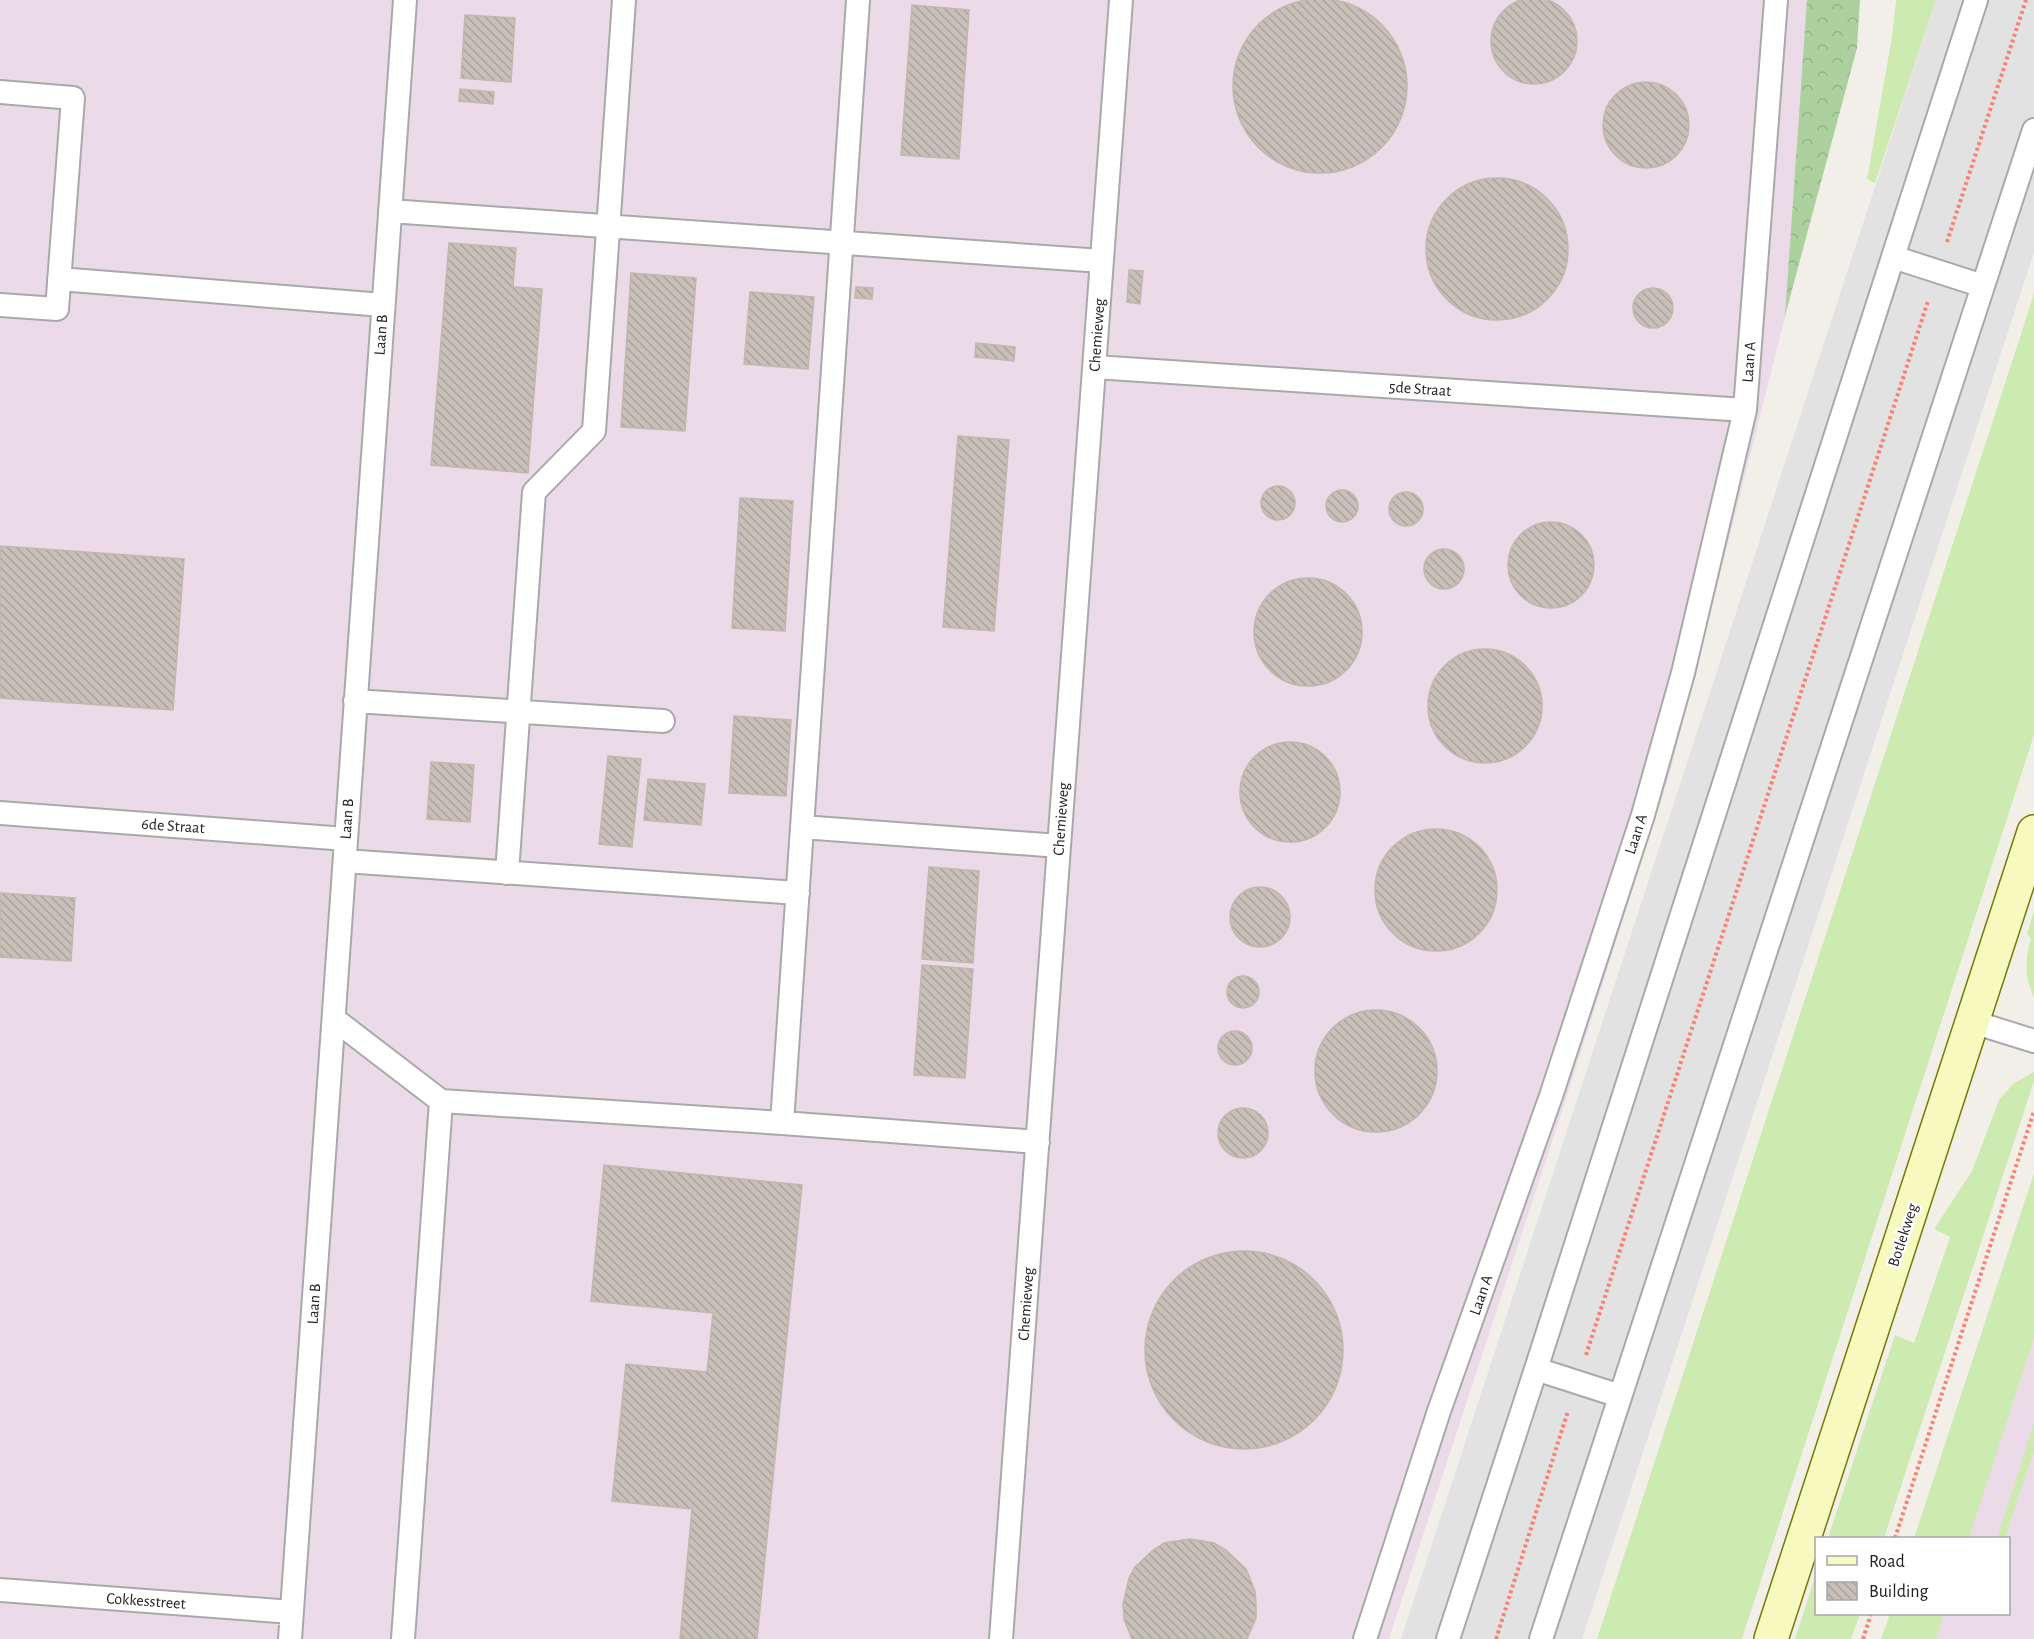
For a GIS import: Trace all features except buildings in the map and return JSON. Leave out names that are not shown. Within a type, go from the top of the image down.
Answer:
[{"type":"main road","name":"Botlekweg","points":[[1771,1639],[2034,832]]},
{"type":"lane","name":"Laan B","points":[[290,1639],[405,0]]},
{"type":"lane","points":[[507,873],[534,492],[594,432],[624,0]]},
{"type":"lane","points":[[782,1122],[858,0]]},
{"type":"lane","name":"Chemieweg","points":[[1001,1639],[1121,0]]},
{"type":"lane","name":"Laan A","points":[[1365,1639],[1439,1411],[1551,1096],[1643,815],[1683,673],[1745,410],[1776,0]]},
{"type":"lane","points":[[1448,1639],[1976,0]]},
{"type":"lane","points":[[0,92],[73,98],[57,309],[0,305]]},
{"type":"lane","points":[[1541,1639],[2034,130]]},
{"type":"lane","points":[[390,211],[1102,261]]},
{"type":"lane","points":[[1893,258],[1983,286]]},
{"type":"lane","points":[[59,279],[383,305]]},
{"type":"lane","name":"5de Straat","points":[[1095,367],[1745,410]]},
{"type":"lane","points":[[356,701],[663,721]]},
{"type":"lane","name":"6de Straat","points":[[0,813],[346,839]]},
{"type":"lane","points":[[802,827],[1059,846]]},
{"type":"lane","points":[[345,861],[798,894]]},
{"type":"lane","points":[[334,1019],[441,1101],[782,1122],[1038,1142]]},
{"type":"lane","points":[[1972,1022],[2034,1041]]},
{"type":"lane","points":[[403,1639],[441,1101]]},
{"type":"lane","points":[[1536,1369],[1620,1396]]},
{"type":"lane","name":"Cokkesstreet","points":[[0,1590],[292,1612]]},
{"type":"path","points":[[1496,1639],[2026,0]]},
{"type":"path","points":[[1896,1537],[2034,1111]]},
{"type":"path","points":[[1863,1639],[1871,1615]]},
{"type":"shaded area","points":[[0,0],[1860,0],[1804,242],[1671,769],[1566,1099],[1389,1639],[0,1639]]},
{"type":"shaded area","points":[[1936,0],[2034,0],[2034,252],[1667,1379],[1582,1639],[1401,1639]]},
{"type":"shaded area","points":[[2034,1313],[2034,1639],[1928,1639],[1937,1615],[2010,1615],[2010,1537],[1961,1537]]},
{"type":"green space","points":[[1807,0],[1860,0],[1857,48],[1785,316]]},
{"type":"green space","points":[[1896,0],[1936,0],[1875,183],[1867,179],[1892,37]]},
{"type":"green space","points":[[2034,294],[2034,735],[1742,1639],[1597,1639]]},
{"type":"green space","points":[[2034,911],[2034,997],[2026,968],[2031,938],[2027,934]]},
{"type":"green space","points":[[2034,1072],[2034,1081],[1884,1537],[1828,1537],[1895,1335],[1914,1343],[1950,1237],[1934,1229],[1972,1171],[1999,1100],[2013,1084]]},
{"type":"green space","points":[[2034,1173],[2034,1338],[1969,1537],[1914,1537]]},
{"type":"green space","points":[[2034,1423],[2034,1451],[2005,1537],[1997,1537]]},
{"type":"green space","points":[[1815,1577],[1815,1615],[1860,1615],[1851,1639],[1795,1639]]},
{"type":"green space","points":[[1890,1615],[1944,1615],[1936,1639],[1881,1639]]}]
